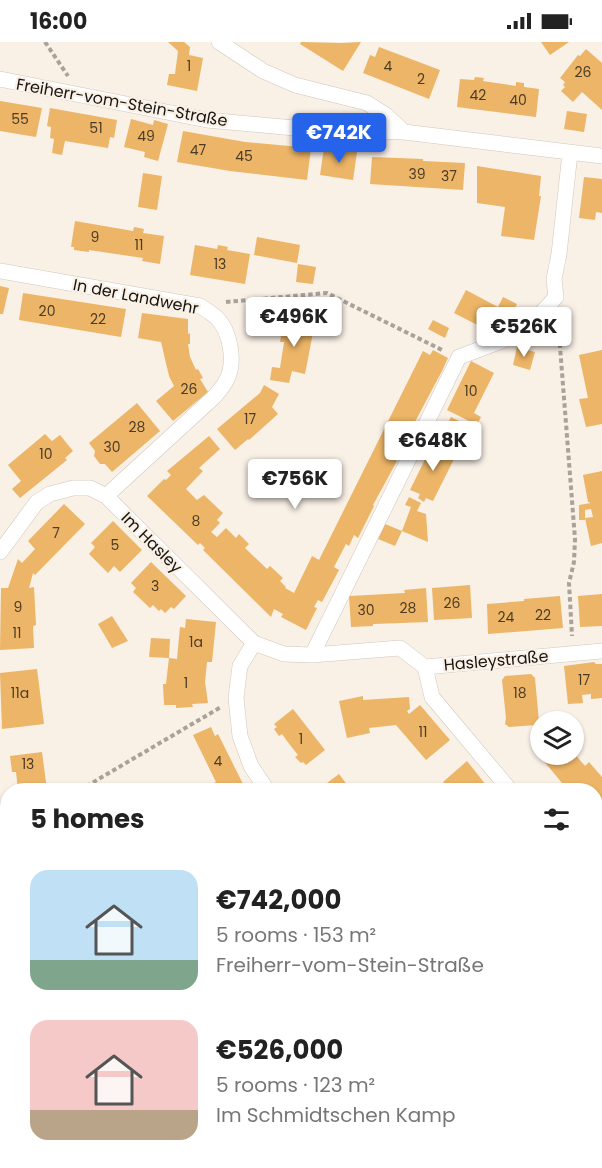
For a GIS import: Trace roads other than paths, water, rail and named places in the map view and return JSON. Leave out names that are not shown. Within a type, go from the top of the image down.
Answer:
[{"type":"street","points":[[219,42],[263,71],[295,85],[367,103],[386,115],[404,132]]},
{"type":"street","name":"Freiherr-vom-Stein-Straße","points":[[0,79],[207,120],[305,129],[404,132],[602,156]]},
{"type":"street","points":[[312,655],[459,357],[512,337],[534,321],[556,297],[554,279],[559,254],[570,153]]},
{"type":"street","name":"In der Landwehr","points":[[0,271],[200,306],[217,318],[226,333],[230,348],[227,380],[214,397],[106,496]]},
{"type":"street","name":"Im Hasley","points":[[0,552],[36,502],[50,494],[72,488],[90,488],[106,496],[254,643]]},
{"type":"street","points":[[254,643],[240,666],[236,698],[240,736],[251,766],[262,783]]},
{"type":"street","name":"Hasleystraße","points":[[254,643],[284,654],[312,655],[400,648],[424,667],[602,651]]},
{"type":"street","points":[[424,667],[432,697],[504,783]]}]
